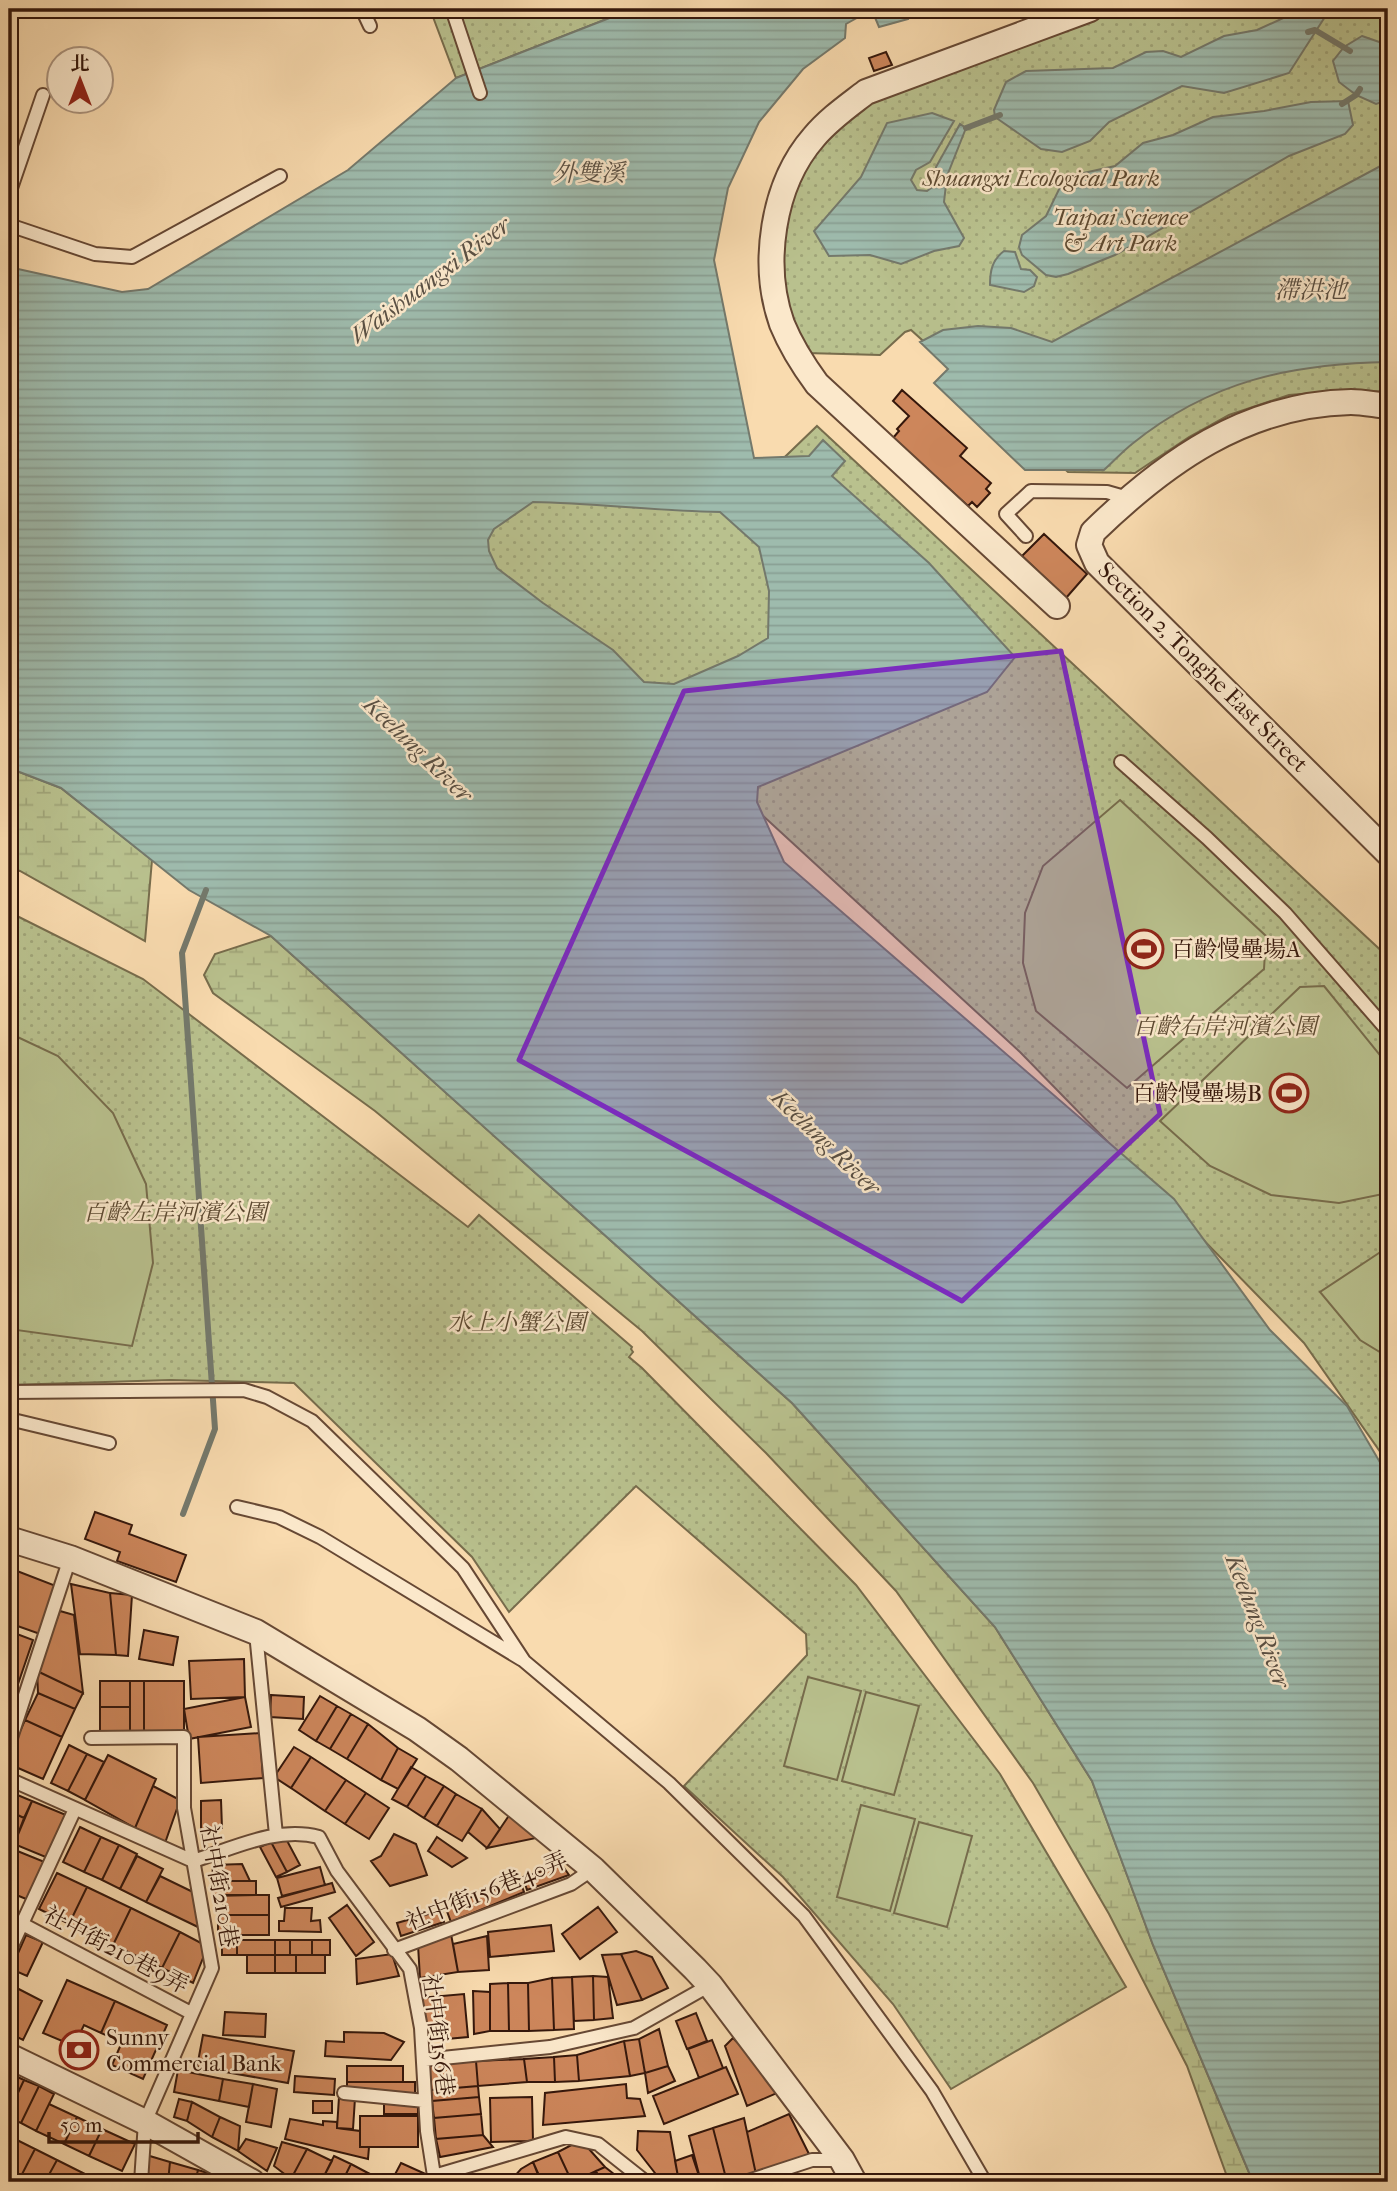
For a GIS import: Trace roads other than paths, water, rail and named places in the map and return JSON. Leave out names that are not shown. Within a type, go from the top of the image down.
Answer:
[{"type":"street","points":[[1057,606],[817,384],[795,352],[782,322],[772,277],[775,218],[784,186],[796,162],[813,138],[837,114],[866,92],[1090,9]]},
{"type":"street","name":"Section 2, Tonghe East Street","points":[[1388,406],[1351,402],[1295,408],[1237,427],[1158,474],[1093,532],[1089,545],[1097,563],[1388,853]]},
{"type":"street","points":[[9,1539],[70,1558],[256,1632],[449,1751],[593,1869],[710,1985],[842,2160],[854,2182]]},
{"type":"street","points":[[9,2056],[145,2122],[252,2182]]},
{"type":"lane","points":[[362,9],[370,26]]},
{"type":"lane","points":[[452,9],[480,93]]},
{"type":"lane","points":[[9,194],[43,95]]},
{"type":"lane","points":[[9,225],[94,254],[132,257],[280,176]]},
{"type":"lane","points":[[1026,536],[1006,514],[1031,491],[1107,492],[1128,498]]},
{"type":"lane","points":[[1121,762],[1207,838],[1285,914],[1388,1031]]},
{"type":"lane","points":[[9,1392],[244,1390],[267,1398],[312,1421],[463,1568],[524,1661]]},
{"type":"lane","points":[[9,1419],[109,1443]]},
{"type":"lane","points":[[237,1507],[279,1517],[320,1537],[524,1661],[669,1783],[804,1916],[932,2091],[985,2182]]},
{"type":"lane","points":[[9,1744],[70,1558]]},
{"type":"lane","points":[[9,1779],[193,1861],[276,1835],[256,1632]]},
{"type":"lane","name":"社中街210巷","points":[[91,1738],[184,1737],[184,1808],[212,1968],[145,2122],[141,2182]]},
{"type":"lane","points":[[9,1952],[75,1810]]},
{"type":"lane","name":"社中街156巷","points":[[276,1835],[300,1832],[319,1837],[337,1871],[410,1969],[421,2028],[427,2131],[435,2179]]},
{"type":"lane","name":"社中街156巷40弄","points":[[394,1950],[571,1884],[593,1869]]},
{"type":"lane","name":"社中街210巷9弄","points":[[9,1917],[191,2013]]},
{"type":"lane","points":[[423,2060],[550,2047],[634,2028],[710,1985]]},
{"type":"lane","points":[[344,2093],[425,2101]]},
{"type":"lane","points":[[435,2179],[566,2137],[598,2144],[646,2182]]},
{"type":"lane","points":[[745,2182],[812,2160],[842,2160]]},
{"type":"water","points":[[624,9],[906,9],[908,19],[879,27],[874,15],[864,14],[846,24],[845,38],[803,69],[759,122],[728,188],[714,260],[754,458],[809,456],[823,440],[845,461],[832,476],[929,563],[1015,657],[987,692],[758,787],[757,802],[784,862],[1174,1199],[1270,1330],[1347,1406],[1388,1476],[1388,2182],[1253,2182],[1153,1945],[1092,1781],[995,1627],[792,1403],[271,936],[189,890],[61,788],[9,768],[9,267],[122,292],[148,289],[348,170],[456,78],[612,17]],"holes":[[[533,502],[720,512],[759,547],[769,591],[768,638],[738,656],[674,684],[644,682],[613,650],[497,568],[489,551],[488,540],[494,529]]]},
{"type":"water","points":[[1303,9],[1330,9],[1289,73],[1224,93],[1182,86],[1109,122],[1090,141],[1062,152],[1041,149],[995,117],[994,110],[1006,82],[1026,71],[1113,68],[1146,52],[1163,51],[1181,57],[1224,36],[1257,30]]},
{"type":"water","points":[[1362,36],[1388,45],[1388,100],[1376,104],[1356,95],[1339,82],[1333,61],[1344,47]]},
{"type":"water","points":[[1348,101],[1353,125],[1345,134],[1289,156],[1115,255],[1056,277],[1046,275],[1022,255],[1019,247],[1022,235],[1046,216],[1065,177],[1115,166],[1143,143],[1173,135],[1213,117],[1311,102]]},
{"type":"water","points":[[932,113],[954,121],[930,162],[916,170],[911,180],[917,190],[927,191],[935,185],[936,167],[960,124],[966,128],[947,176],[944,202],[964,238],[959,246],[934,251],[901,264],[870,255],[829,256],[814,231],[861,177],[887,123]]},
{"type":"water","name":"滯洪池","points":[[1388,162],[1388,362],[1284,372],[1221,391],[1161,422],[1104,470],[1025,470],[934,383],[948,369],[920,342],[943,330],[978,326],[1011,328],[1052,342]]},
{"type":"water","points":[[1004,251],[1015,252],[1021,269],[1030,270],[1037,277],[1034,286],[1024,292],[990,285],[992,266]]},
{"type":"waterway","points":[[1308,32],[1315,30],[1350,51]]},
{"type":"waterway","points":[[1342,104],[1360,89]]},
{"type":"waterway","points":[[966,128],[1000,115]]},
{"type":"waterway","points":[[183,1514],[215,1429],[182,953],[206,890]]},
{"type":"place","name":"百齡慢壘場A","points":[[1144,949]]},
{"type":"place","name":"百齡慢壘場B","points":[[1289,1093]]},
{"type":"place","name":"Sunny Commercial Bank","points":[[79,2050]]},
{"type":"water label","name":"外雙溪","points":[[589,173]]},
{"type":"water label","name":"Waishuangxi River","points":[[430,280]]},
{"type":"water label","name":"Keelung River","points":[[418,749]]},
{"type":"water label","name":"Keelung River","points":[[826,1142]]},
{"type":"water label","name":"Keelung River","points":[[1258,1621]]},
{"type":"park label","name":"Shuangxi Ecological Park","points":[[1041,178]]},
{"type":"park label","name":"Taipai Science & Art Park","points":[[1120,230]]},
{"type":"park label","name":"百齡右岸河濱公園","points":[[1225,1026]]},
{"type":"park label","name":"百齡左岸河濱公園","points":[[175,1212]]},
{"type":"park label","name":"水上小蟹公園","points":[[517,1322]]}]
